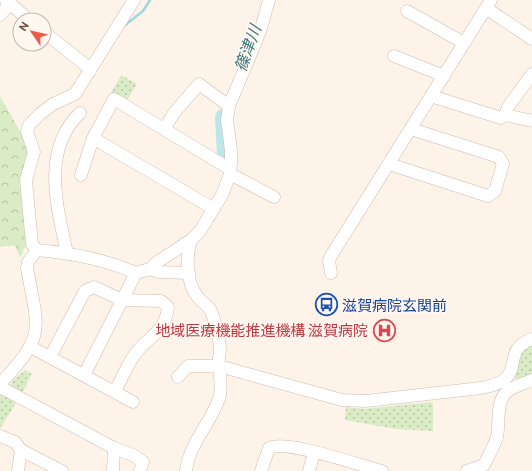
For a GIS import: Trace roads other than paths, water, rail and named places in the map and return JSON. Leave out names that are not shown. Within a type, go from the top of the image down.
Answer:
[{"type":"street","points":[[134,0],[75,94],[53,104],[29,124],[27,131],[34,152],[26,180],[32,244],[37,250],[67,253],[105,261],[136,274]]},
{"type":"street","points":[[84,375],[136,274],[150,269],[191,240],[200,231],[222,195],[230,171],[231,150],[227,120],[228,106],[260,32],[269,0]]},
{"type":"street","points":[[0,15],[8,2],[20,12]]},
{"type":"street","points":[[331,272],[329,261],[331,256],[488,4],[532,39]]},
{"type":"street","points":[[407,11],[464,44]]},
{"type":"street","points":[[52,38],[88,67],[90,71]]},
{"type":"street","points":[[394,56],[444,76]]},
{"type":"street","points":[[431,96],[501,118],[505,115],[508,107],[532,74]]},
{"type":"street","points":[[164,129],[174,113],[199,84],[228,106]]},
{"type":"street","points":[[81,175],[93,138],[114,100],[274,197]]},
{"type":"street","points":[[67,253],[55,198],[56,165],[58,147],[63,136],[73,120],[80,113]]},
{"type":"street","points":[[505,115],[532,121]]},
{"type":"street","points":[[389,164],[488,196],[495,191],[503,164],[499,157],[411,129]]},
{"type":"street","points":[[93,138],[214,209]]},
{"type":"street","points":[[186,471],[187,463],[199,434],[219,399],[221,392],[219,366],[220,350],[212,314],[209,308],[196,296],[189,273],[188,250],[191,240]]},
{"type":"street","points":[[37,250],[28,262],[27,268],[37,327],[31,347],[1,383],[114,448],[143,462],[140,471]]},
{"type":"street","points":[[150,269],[158,272],[189,273]]},
{"type":"street","points":[[50,357],[85,291],[94,287],[122,300],[161,301],[168,307],[167,318],[160,329],[133,356],[115,391]]},
{"type":"street","points":[[178,377],[188,366],[219,366],[342,400],[366,401],[481,388],[498,384],[506,379],[510,372],[513,357],[517,349],[532,339]]},
{"type":"street","points":[[31,347],[133,402]]},
{"type":"street","points":[[467,471],[484,468],[497,437],[500,406],[504,395],[508,390],[532,380]]},
{"type":"street","points":[[0,436],[14,442],[21,450],[62,471]]},
{"type":"street","points":[[261,471],[269,448],[274,445],[314,452],[379,471]]},
{"type":"street","points":[[113,471],[114,448]]},
{"type":"street","points":[[18,471],[21,450]]},
{"type":"street","points":[[309,471],[314,452]]},
{"type":"waterway","points":[[124,26],[143,11],[150,0]]},
{"type":"waterway","name":"篠津川","points":[[223,117],[225,155]]},
{"type":"place","name":"滋賀病院玄関前","points":[[327,305]]},
{"type":"place","name":"地域医療機能推進機構 滋賀病院","points":[[384,330]]}]
